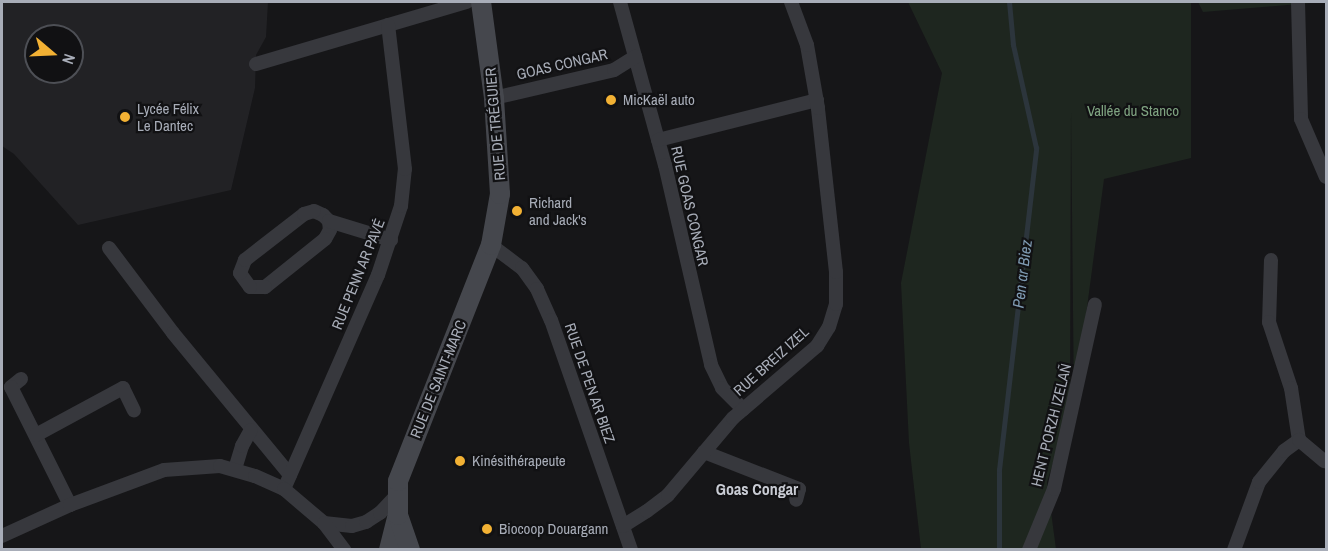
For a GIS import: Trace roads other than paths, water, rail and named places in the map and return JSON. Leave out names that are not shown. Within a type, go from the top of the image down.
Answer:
[{"type":"main road","name":"RUE DE TRÉGUIER","points":[[481,2],[494,98],[501,180],[491,245]]},
{"type":"main road","name":"RUE DE SAINT-MARC","points":[[389,549],[404,461],[491,245]]},
{"type":"main road","points":[[397,506],[410,549]]},
{"type":"street","points":[[256,64],[467,2]]},
{"type":"street","name":"RUE GOAS CONGAR","points":[[620,2],[658,140],[711,365],[722,388],[743,409]]},
{"type":"street","name":"RUE BREIZ IZEL","points":[[623,526],[668,495],[743,409],[817,346],[829,327],[836,304],[836,272],[817,100],[807,45],[791,2]]},
{"type":"street","points":[[1298,2],[1301,119],[1326,177]]},
{"type":"street","name":"RUE PENN AR PAVÉ","points":[[284,489],[391,240],[401,206],[405,169],[388,25]]},
{"type":"street","name":"GOAS CONGAR","points":[[494,98],[614,70],[635,57]]},
{"type":"street","points":[[658,140],[817,100]]},
{"type":"street","points":[[329,221],[330,230],[325,239],[265,287],[258,289],[250,287],[242,277],[241,268],[245,260],[304,214],[319,213],[329,221],[391,240]]},
{"type":"street","name":"RUE DE PEN AR BIEZ","points":[[491,245],[522,268],[537,289],[551,320],[631,549]]},
{"type":"street","points":[[109,248],[251,430],[290,475]]},
{"type":"street","points":[[1271,260],[1269,322],[1291,388],[1299,440],[1324,461]]},
{"type":"street","name":"HENT PORZH IZELAÑ","points":[[1029,549],[1054,489],[1095,304]]},
{"type":"street","points":[[21,379],[11,387],[70,505]]},
{"type":"street","points":[[36,435],[123,388],[134,411]]},
{"type":"street","points":[[235,469],[242,446],[251,430]]},
{"type":"street","points":[[1234,549],[1259,482],[1280,456],[1299,440]]},
{"type":"street","points":[[704,452],[800,489],[796,500]]},
{"type":"street","points":[[2,536],[70,505],[164,470],[220,466],[235,469],[284,489],[324,523],[341,548]]},
{"type":"street","points":[[324,523],[352,526],[366,522],[397,506]]},
{"type":"waterway","name":"Pen ar Biez","points":[[999,550],[999,470],[1036,148],[1013,45],[1009,2]]},
{"type":"place","name":"MicKaël auto","points":[[611,100]]},
{"type":"place","name":"Lycée Félix Le Dantec","points":[[125,117]]},
{"type":"place","name":"Richard and Jack's","points":[[517,211]]},
{"type":"place","name":"Kinésithérapeute","points":[[460,461]]},
{"type":"place","name":"Biocoop Douargann","points":[[487,529]]},
{"type":"district","name":"Goas Congar","points":[[757,489]]},
{"type":"park label","name":"Vallée du Stanco","points":[[1133,111]]}]
